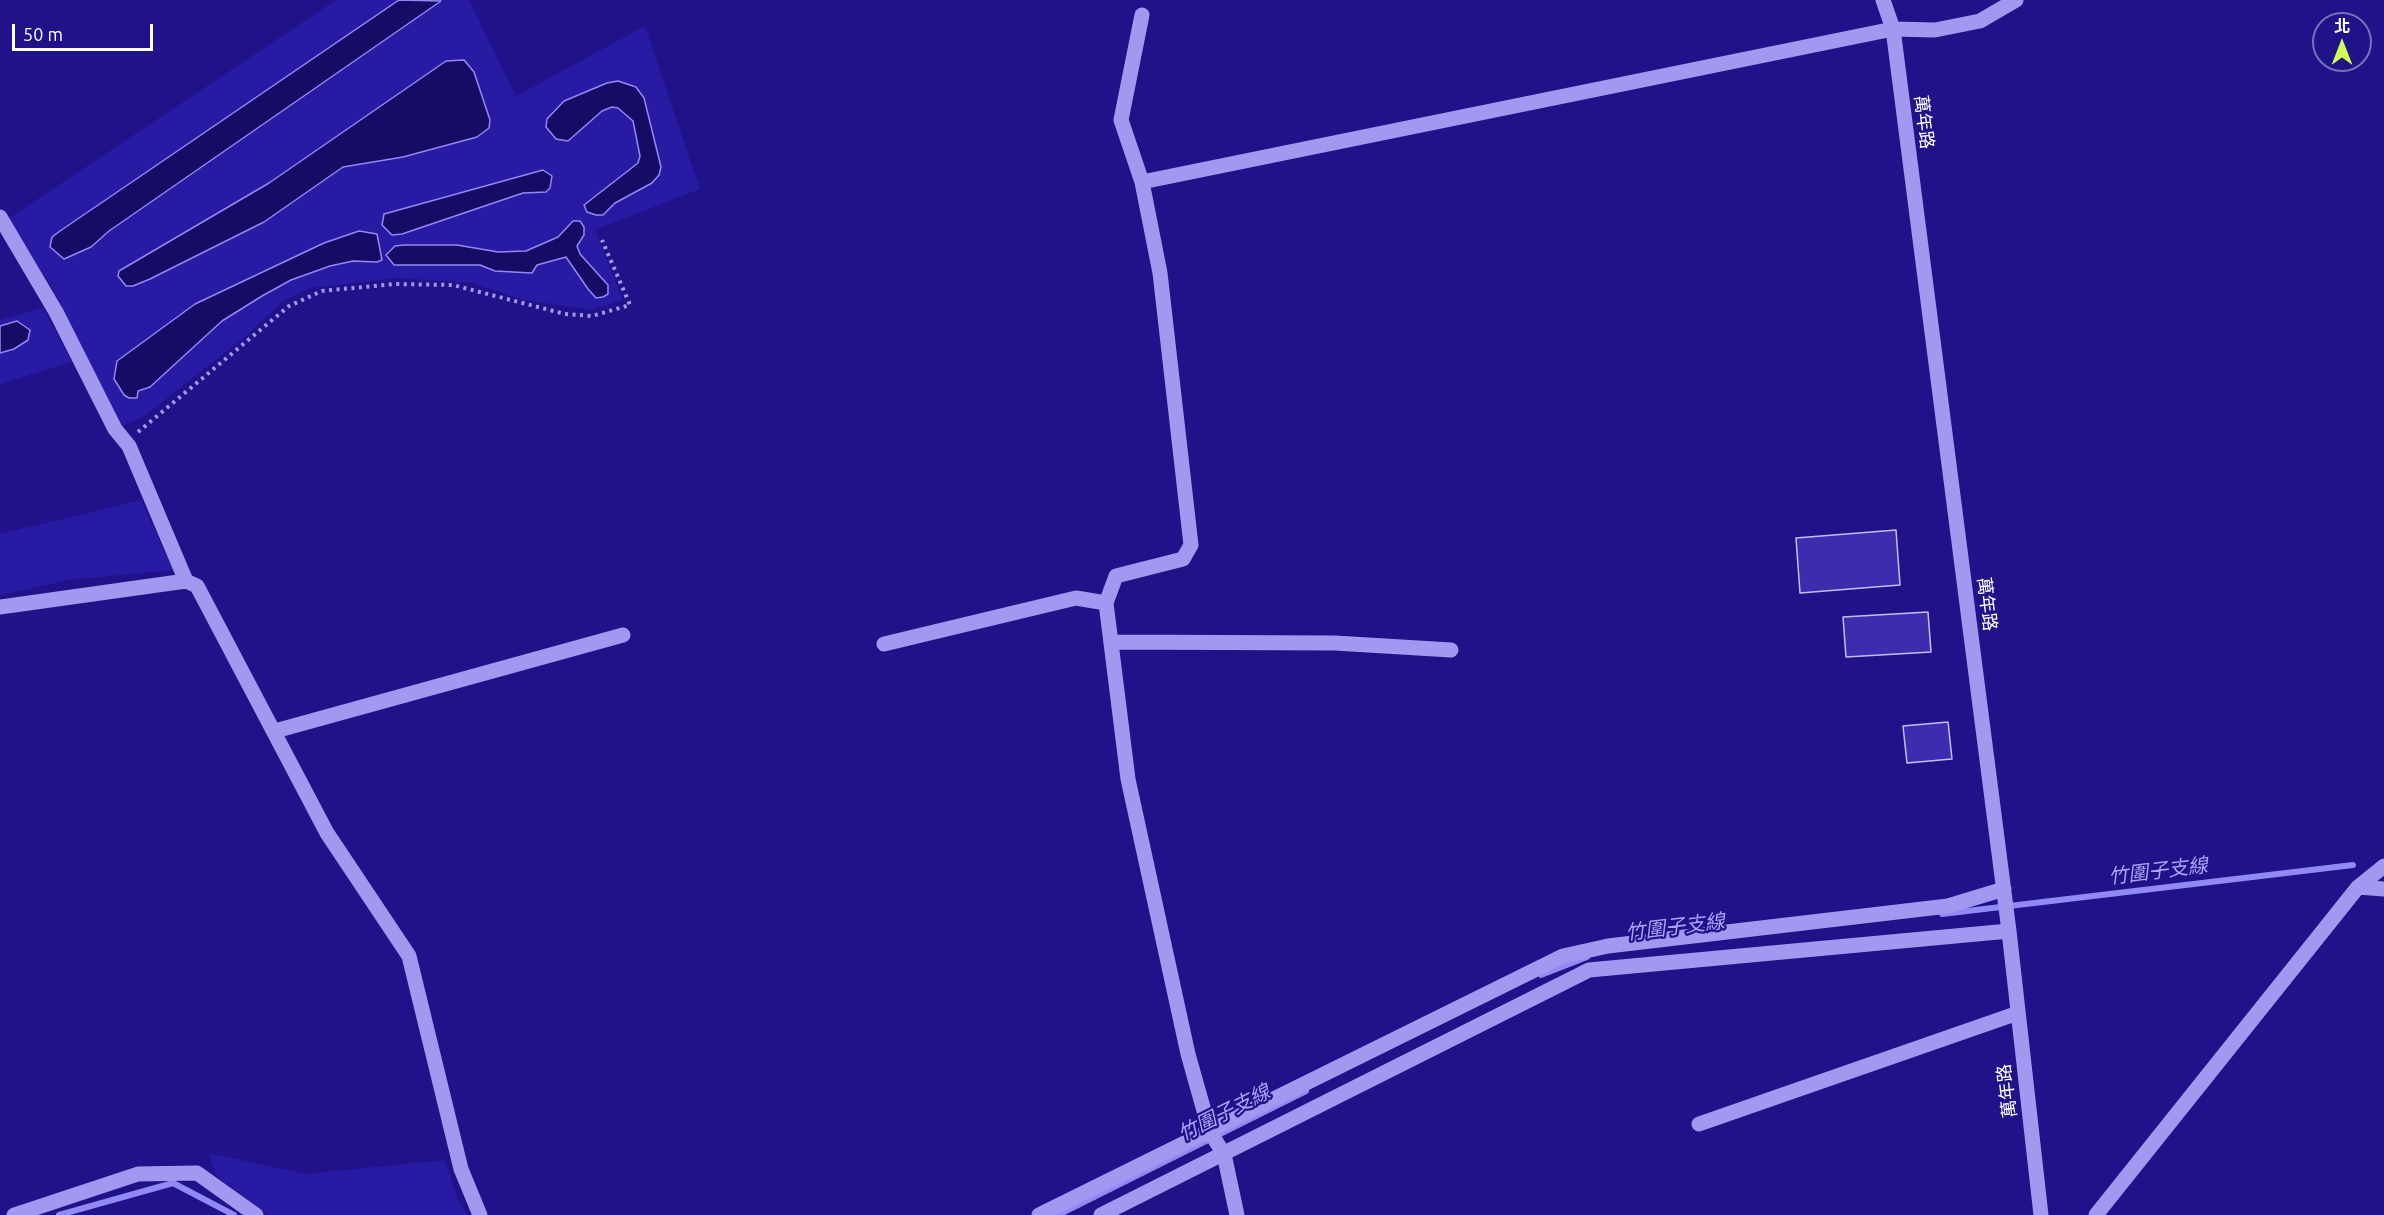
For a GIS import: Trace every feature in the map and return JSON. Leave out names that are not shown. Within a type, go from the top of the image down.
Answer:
[{"type":"street","name":"萬年路","points":[[1883,0],[1893,29],[2004,889],[2041,1215]]},
{"type":"street","points":[[1142,182],[1893,29],[1935,30],[1980,21],[2016,0]]},
{"type":"street","points":[[1142,15],[1121,120],[1142,182],[1160,273],[1191,545],[1183,559],[1116,576],[1106,603],[1128,779],[1188,1054],[1210,1132],[1224,1154],[1237,1215]]},
{"type":"street","points":[[0,218],[56,312],[115,429],[126,442],[186,581]]},
{"type":"street","points":[[0,607],[186,581],[197,586],[327,833],[409,956],[461,1169],[480,1215]]},
{"type":"street","points":[[884,644],[1076,598],[1106,603]]},
{"type":"street","points":[[275,731],[623,635]]},
{"type":"street","points":[[1112,642],[1335,643],[1451,650]]},
{"type":"street","points":[[2096,1215],[2358,887],[2384,866]]},
{"type":"street","points":[[2358,887],[2384,889]]},
{"type":"street","points":[[1039,1215],[1563,956],[1608,946],[1948,906],[2004,889]]},
{"type":"street","points":[[1101,1215],[1589,970],[2009,931]]},
{"type":"street","points":[[1699,1124],[2018,1013]]},
{"type":"street","points":[[14,1215],[138,1174],[197,1173],[256,1215]]},
{"type":"path","points":[[126,442],[288,306],[322,291],[394,284],[453,285],[565,314],[592,316],[630,305],[602,240]]},
{"type":"shaded area","points":[[336,0],[469,0],[516,96],[645,26],[700,189],[595,230],[623,300],[591,310],[524,300],[472,283],[397,278],[310,288],[283,301],[246,336],[142,418],[121,426],[53,290],[8,219]]},
{"type":"shaded area","points":[[399,0],[441,1],[109,231],[91,247],[64,259],[50,247],[52,237],[60,231]]},
{"type":"shaded area","points":[[464,60],[474,72],[490,120],[489,128],[477,137],[403,157],[343,167],[264,222],[150,279],[133,286],[126,286],[118,276],[119,271],[269,183],[446,61]]},
{"type":"shaded area","points":[[618,81],[636,87],[644,98],[661,167],[659,175],[652,183],[615,203],[603,215],[596,215],[587,212],[584,205],[638,163],[640,156],[633,121],[618,108],[612,107],[602,111],[568,141],[556,139],[546,127],[547,119],[564,101],[607,83]]},
{"type":"shaded area","points":[[543,170],[552,176],[550,188],[546,192],[523,193],[402,234],[392,235],[382,225],[384,214]]},
{"type":"shaded area","points":[[573,221],[580,221],[584,227],[584,235],[577,246],[580,254],[608,285],[608,294],[603,297],[596,298],[566,257],[537,265],[532,273],[495,271],[480,265],[394,265],[386,255],[395,246],[404,245],[457,245],[498,252],[526,251],[558,237]]},
{"type":"shaded area","points":[[359,231],[377,234],[382,260],[377,262],[353,261],[330,266],[291,280],[222,321],[150,387],[138,391],[137,398],[124,395],[114,379],[117,361],[195,304],[324,243]]},
{"type":"shaded area","points":[[43,308],[72,362],[0,384],[0,320]]},
{"type":"shaded area","points":[[17,321],[30,330],[28,340],[14,349],[0,353],[0,326]]},
{"type":"shaded area","points":[[141,500],[173,570],[69,580],[0,595],[0,534]]},
{"type":"shaded area","points":[[209,1153],[305,1174],[445,1160],[458,1200],[468,1215],[269,1215],[216,1176]]},
{"type":"building","points":[[1896,530],[1900,585],[1800,593],[1796,538]]},
{"type":"building","points":[[1928,612],[1931,652],[1846,657],[1843,617]]},
{"type":"building","points":[[1948,722],[1952,759],[1907,763],[1903,726]]},
{"type":"waterway","name":"竹圍子支線","points":[[1942,914],[2353,865]]},
{"type":"waterway","name":"竹圍子支線","points":[[1541,975],[1587,957]]},
{"type":"waterway","name":"竹圍子支線","points":[[1058,1215],[1306,1091]]},
{"type":"waterway","name":"竹圍子支線","points":[[59,1215],[173,1183],[234,1215]]}]
